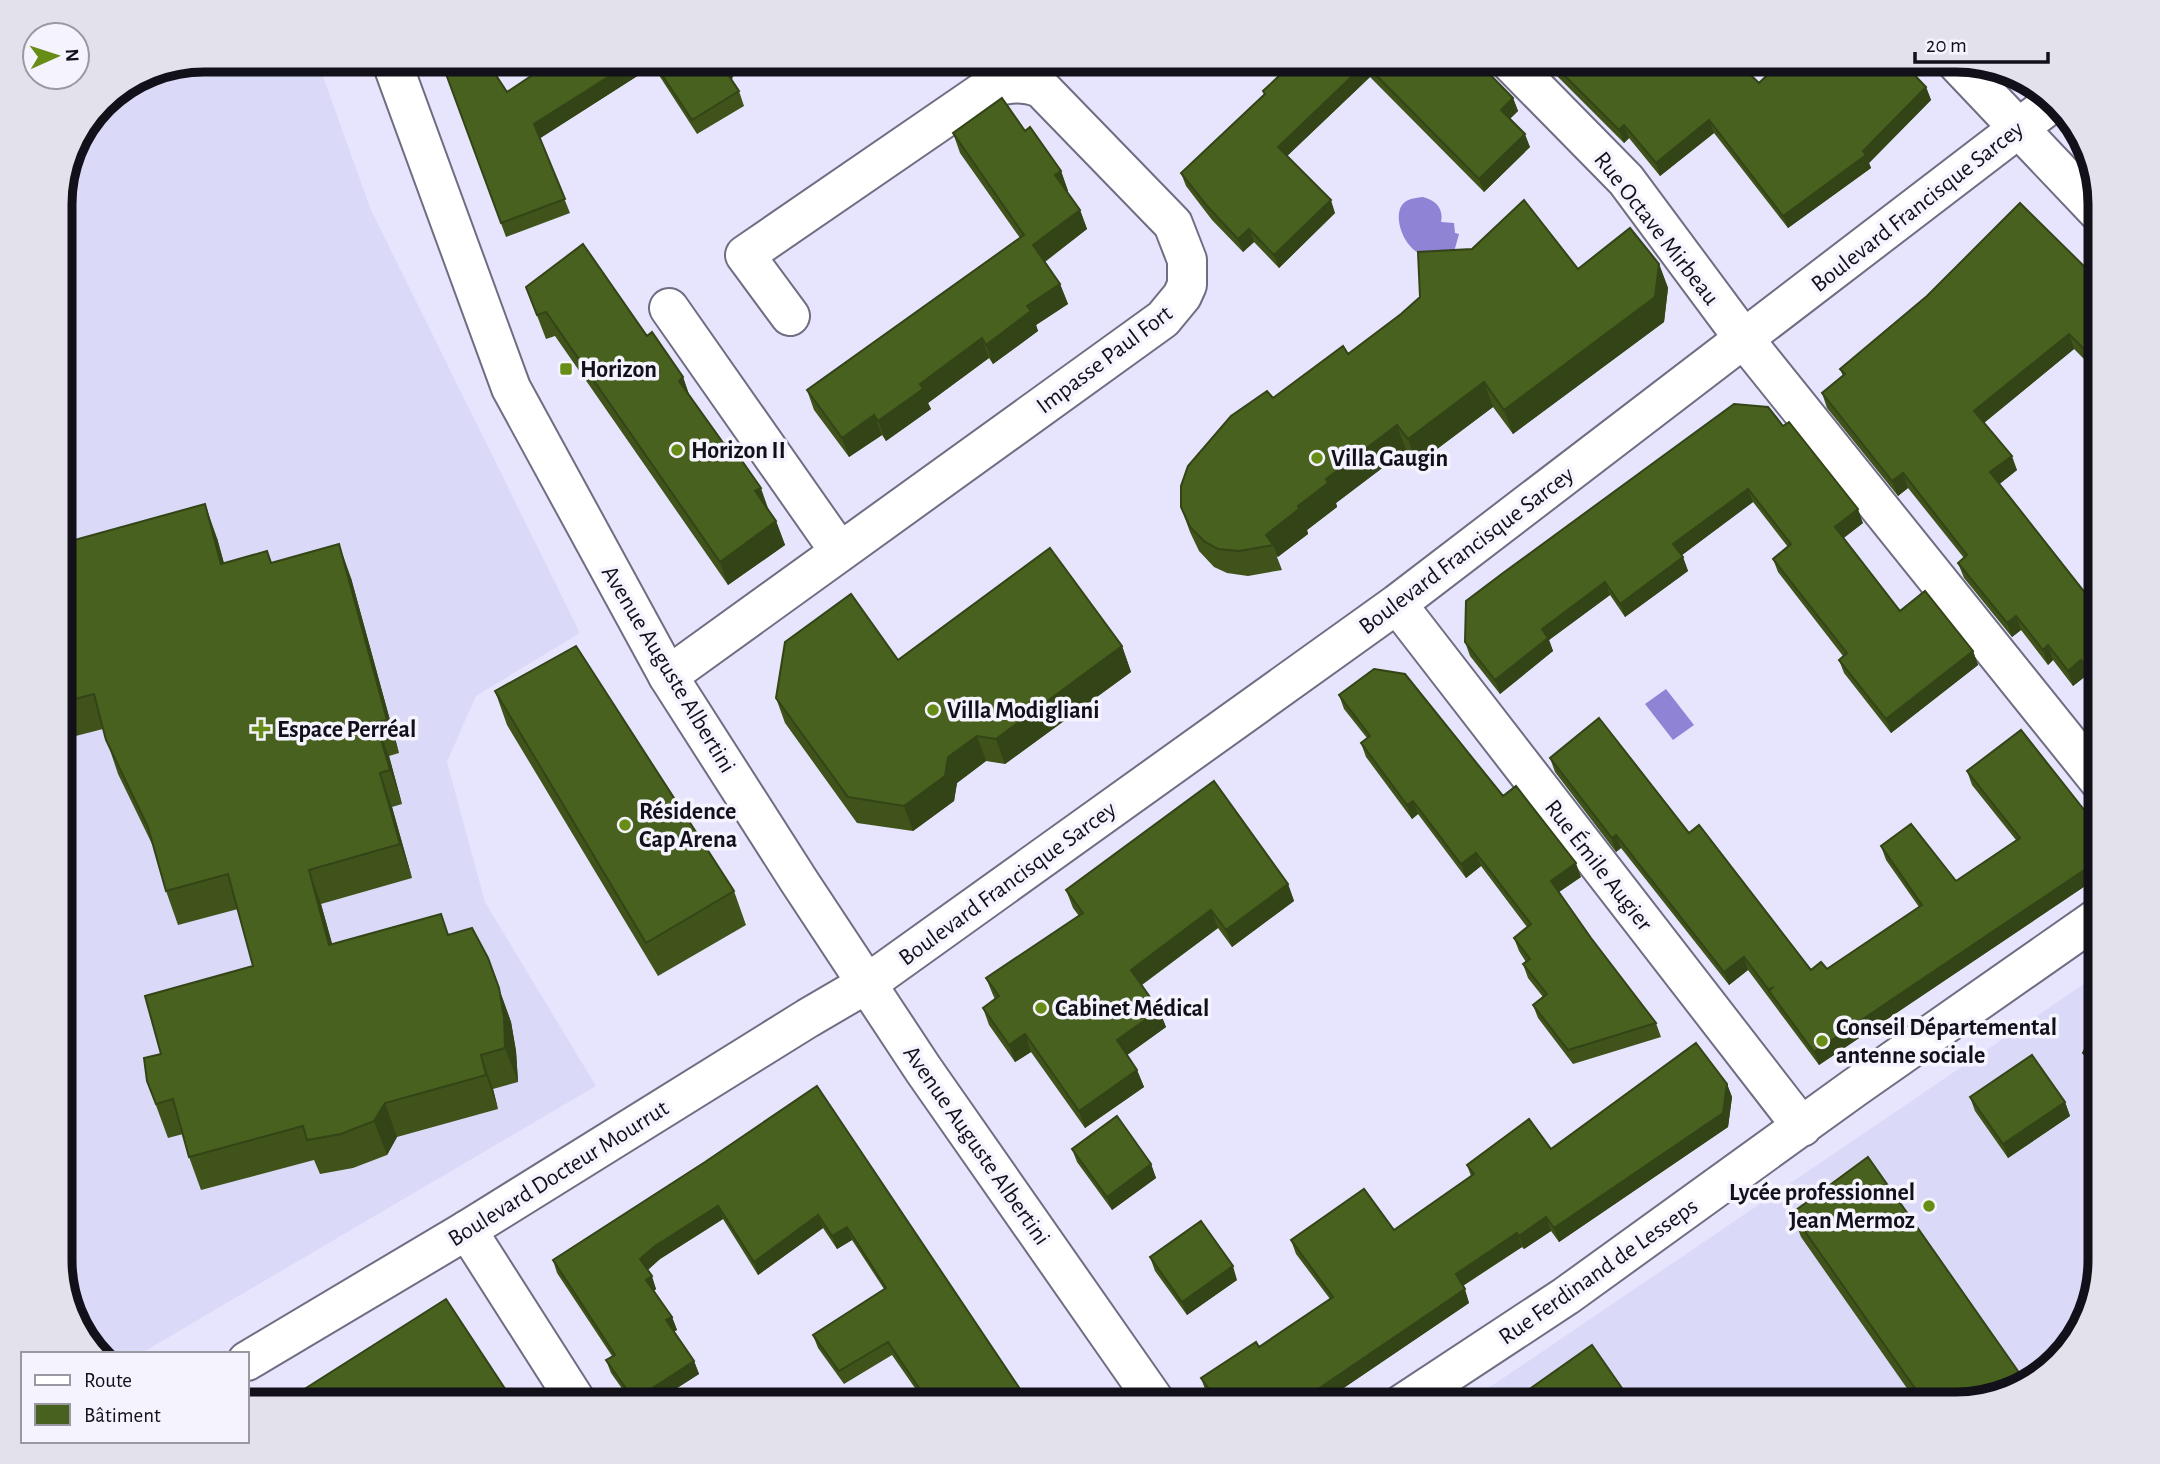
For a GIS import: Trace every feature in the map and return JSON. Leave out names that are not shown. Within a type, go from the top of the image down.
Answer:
[{"type":"street","name":"Avenue Auguste Albertini","points":[[395,72],[511,388],[668,676],[923,1069],[1148,1392]]},
{"type":"street","name":"Rue Octave Mirbeau","points":[[1520,72],[1626,180],[1744,339],[2088,766]]},
{"type":"street","points":[[1966,73],[2088,200]]},
{"type":"street","name":"Impasse Paul Fort","points":[[668,676],[1163,319],[1182,296],[1187,285],[1187,261],[1173,224],[1041,88],[1026,83],[1011,83],[995,86],[981,93],[745,255],[790,316]]},
{"type":"street","name":"Boulevard Francisque Sarcey","points":[[868,983],[1397,604],[2046,107]]},
{"type":"street","points":[[669,308],[840,552]]},
{"type":"street","name":"Rue Émile Augier","points":[[1397,604],[1802,1127]]},
{"type":"street","name":"Rue Ferdinand de Lesseps","points":[[1422,1392],[1566,1296],[1854,1088],[2088,925]]},
{"type":"street","name":"Boulevard Docteur Mourrut","points":[[248,1360],[467,1230],[807,1018],[868,983]]},
{"type":"street","points":[[467,1230],[570,1392]]},
{"type":"shaded area","name":"Espace Perréal","points":[[195,72],[321,72],[371,210],[580,633],[476,696],[447,762],[485,902],[596,1086],[143,1352],[110,1352],[85,1319],[74,1286],[72,1269],[72,195],[76,170],[85,145],[99,123],[130,94],[153,82]]},
{"type":"shaded area","points":[[1423,197],[1438,205],[1441,222],[1454,223],[1455,233],[1459,234],[1452,259],[1419,253],[1405,238],[1399,224],[1402,205],[1406,201]]},
{"type":"shaded area","points":[[1666,689],[1694,725],[1673,740],[1645,704]]},
{"type":"shaded area","name":"Lycée professionnel Jean Mermoz","points":[[2088,981],[2086,1286],[2075,1319],[2066,1334],[2030,1370],[1990,1388],[1956,1392],[1483,1392]]},
{"type":"building","points":[[494,72],[507,92],[537,72],[616,72],[534,124],[565,199],[501,223],[446,74]]},
{"type":"building","points":[[660,72],[726,72],[739,91],[692,120]]},
{"type":"building","points":[[1283,72],[1357,72],[1278,147],[1331,200],[1274,255],[1249,229],[1238,239],[1181,173],[1265,94],[1263,91]]},
{"type":"building","points":[[1373,72],[1488,72],[1513,98],[1501,110],[1525,134],[1479,179]]},
{"type":"building","points":[[1561,72],[1748,72],[1759,83],[1770,72],[1912,72],[1926,87],[1863,151],[1866,155],[1783,216],[1709,120],[1656,163],[1624,125],[1619,130]]},
{"type":"building","points":[[1002,98],[1025,131],[1030,127],[1061,171],[1055,175],[1080,210],[1033,245],[1060,284],[1027,306],[1031,311],[986,345],[982,338],[920,384],[923,389],[878,421],[874,415],[842,438],[807,390],[1024,235],[953,133]]},
{"type":"building","points":[[1524,200],[1578,269],[1630,228],[1659,264],[1655,297],[1504,410],[1484,382],[1408,439],[1397,425],[1326,479],[1328,483],[1266,535],[1273,545],[1239,551],[1218,549],[1205,542],[1190,527],[1181,507],[1181,486],[1188,466],[1231,416],[1267,391],[1273,398],[1343,346],[1348,354],[1401,314],[1420,297],[1418,252],[1472,249]]},
{"type":"building","points":[[2020,203],[2088,270],[2088,353],[2069,334],[1974,411],[2012,456],[1990,472],[2088,596],[2088,669],[2081,660],[2068,671],[2048,645],[2043,650],[2016,616],[2007,623],[1958,563],[1967,555],[1903,473],[1892,481],[1822,393],[1845,374],[1840,369],[1927,296]]},
{"type":"building","name":"Horizon II","points":[[583,244],[647,336],[652,332],[683,377],[679,381],[724,444],[728,441],[761,488],[755,491],[776,521],[720,562],[546,312],[537,315],[526,287]]},
{"type":"building","points":[[1734,404],[1768,407],[1783,426],[1789,422],[1858,509],[1835,527],[1900,611],[1925,591],[1973,651],[1886,719],[1839,660],[1847,653],[1773,559],[1791,544],[1748,489],[1673,544],[1683,557],[1620,604],[1605,582],[1542,629],[1548,638],[1495,680],[1465,642],[1466,601]]},
{"type":"building","points":[[205,504],[221,564],[267,551],[271,563],[339,544],[387,720],[376,722],[390,770],[380,773],[400,844],[309,870],[329,945],[441,914],[448,935],[472,928],[488,958],[499,988],[504,1017],[505,1048],[481,1055],[486,1075],[385,1103],[374,1121],[341,1134],[307,1140],[303,1126],[189,1157],[173,1099],[156,1104],[147,1081],[144,1058],[161,1054],[145,996],[253,966],[228,874],[166,891],[148,827],[106,740],[94,694],[72,700],[72,541]]},
{"type":"building","name":"Villa Modigliani","points":[[1050,548],[1122,646],[996,739],[977,736],[948,757],[945,776],[904,806],[848,797],[776,698],[785,642],[851,594],[898,660]]},
{"type":"building","name":"Résidence Cap Arena","points":[[576,646],[734,891],[646,943],[495,691]]},
{"type":"building","points":[[1374,669],[1405,674],[1503,796],[1516,786],[1576,863],[1551,881],[1656,1023],[1568,1050],[1533,1005],[1547,994],[1523,964],[1530,959],[1514,938],[1531,924],[1476,853],[1461,864],[1413,801],[1407,805],[1361,743],[1370,736],[1339,695]]},
{"type":"building","points":[[1599,718],[1689,833],[1699,825],[1811,970],[1821,962],[1827,969],[1922,905],[1881,846],[1911,824],[1956,881],[2020,838],[1967,771],[2021,730],[2088,815],[2088,867],[1814,1052],[1769,991],[1772,988],[1768,989],[1744,957],[1724,972],[1616,835],[1612,838],[1550,758]]},
{"type":"building","points":[[1214,781],[1288,884],[1226,930],[1211,910],[1131,970],[1159,1010],[1117,1040],[1137,1070],[1079,1111],[1025,1034],[1009,1045],[983,1008],[999,996],[986,978],[1083,913],[1066,890]]},
{"type":"building","points":[[1696,1043],[1727,1084],[1723,1113],[1554,1228],[1546,1217],[1456,1274],[1465,1289],[1314,1392],[1211,1392],[1201,1378],[1256,1342],[1259,1347],[1333,1297],[1291,1240],[1364,1189],[1394,1230],[1474,1174],[1467,1165],[1529,1119],[1551,1149]]},
{"type":"building","points":[[2088,1043],[2088,1057],[2083,1053]]},
{"type":"building","points":[[2032,1055],[2065,1102],[2003,1144],[1970,1097]]},
{"type":"building","points":[[817,1086],[1022,1392],[922,1392],[888,1342],[839,1371],[813,1335],[886,1288],[847,1227],[832,1236],[818,1215],[754,1262],[718,1206],[655,1246],[640,1259],[652,1276],[646,1280],[672,1317],[666,1320],[694,1361],[646,1392],[628,1392],[606,1360],[615,1355],[553,1260]]},
{"type":"building","points":[[1117,1116],[1151,1164],[1107,1197],[1072,1149]]},
{"type":"building","points":[[1868,1157],[2021,1375],[1990,1388],[1973,1391],[1918,1392],[1792,1213]]},
{"type":"building","points":[[1201,1221],[1233,1266],[1182,1302],[1150,1257]]},
{"type":"building","points":[[446,1299],[507,1392],[300,1392]]},
{"type":"building","points":[[1592,1345],[1625,1392],[1525,1392]]},
{"type":"place","name":"Horizon","points":[[566,369]]},
{"type":"place","name":"Horizon II","points":[[677,450]]},
{"type":"place","name":"Villa Gaugin","points":[[1317,458]]},
{"type":"place","name":"Villa Modigliani","points":[[933,710]]},
{"type":"place","name":"Espace Perréal","points":[[261,729]]},
{"type":"place","name":"Résidence Cap Arena","points":[[625,825]]},
{"type":"place","name":"Cabinet Médical","points":[[1041,1008]]},
{"type":"place","name":"Conseil Départemental antenne sociale","points":[[1822,1041]]},
{"type":"place","name":"Lycée professionnel Jean Mermoz","points":[[1929,1206]]}]
